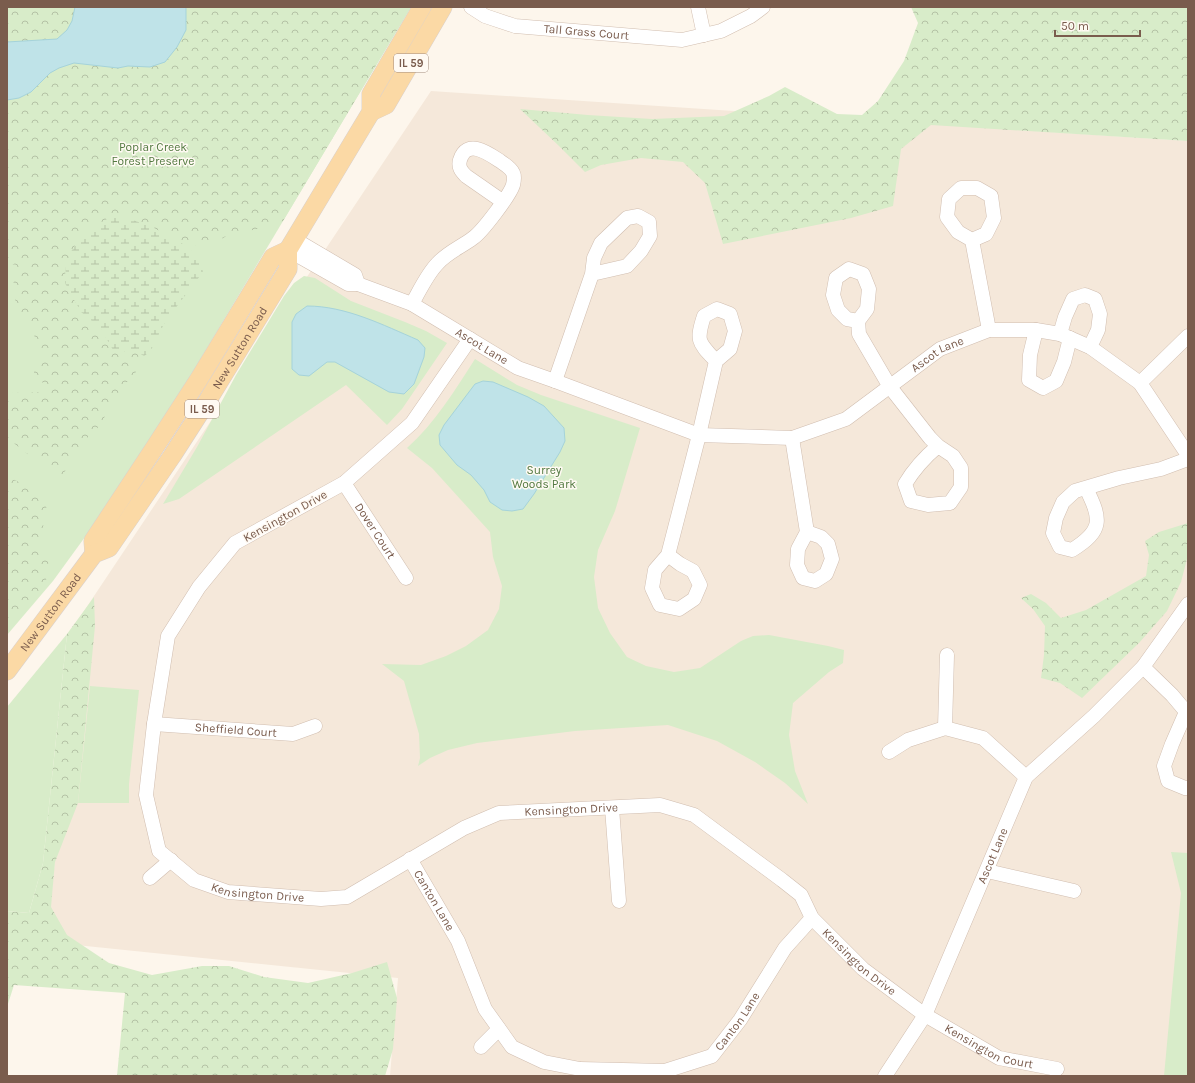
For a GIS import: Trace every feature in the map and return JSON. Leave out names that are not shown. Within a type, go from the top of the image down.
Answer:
[{"type":"main road","name":"IL 59","points":[[372,112],[371,94],[422,7]]},
{"type":"main road","name":"New Sutton Road","points":[[7,671],[94,554],[93,541],[195,385],[273,257],[291,244],[372,112],[386,105],[443,7]]},
{"type":"street","name":"Tall Grass Court","points":[[472,7],[485,16],[515,26],[682,40],[721,31],[751,16],[763,7]]},
{"type":"street","points":[[698,7],[704,35]]},
{"type":"street","points":[[412,304],[429,274],[438,263],[449,253],[474,238],[491,219],[502,202]]},
{"type":"street","points":[[555,380],[592,274],[594,258],[601,243],[627,218],[638,216],[649,222],[650,236],[641,251],[627,266],[592,274]]},
{"type":"street","points":[[972,240],[989,330]]},
{"type":"street","name":"Ascot Lane","points":[[291,244],[348,284],[358,284],[412,304],[518,368],[555,380],[698,435],[792,438],[846,419],[940,349],[989,330],[1036,330],[1065,336],[1090,347],[1140,383],[1184,440],[1188,455]]},
{"type":"street","points":[[1036,330],[1030,355],[1029,380],[1044,388],[1056,381],[1064,362],[1065,317],[1073,299],[1085,295],[1095,299],[1100,314],[1098,330],[1090,347]]},
{"type":"street","points":[[858,321],[859,334],[890,387],[930,438],[938,446],[953,456],[961,468],[961,486],[950,503],[928,505],[911,501],[905,484],[913,471],[925,457],[938,446]]},
{"type":"street","points":[[1140,383],[1188,336]]},
{"type":"street","name":"Kensington Drive","points":[[470,339],[412,423],[344,484],[235,543],[199,587],[168,636],[154,724],[146,795],[159,851],[194,880],[228,892],[322,899],[347,897],[464,828],[499,813],[660,805],[694,815],[801,895],[812,918],[863,969],[925,1015]]},
{"type":"street","points":[[668,556],[716,361]]},
{"type":"street","points":[[792,438],[808,532]]},
{"type":"street","points":[[1086,488],[1119,478],[1161,469],[1188,459]]},
{"type":"street","name":"Dover Court","points":[[344,484],[406,578]]},
{"type":"street","name":"Ascot Lane","points":[[885,1076],[925,1015],[1026,777],[1094,716],[1143,667],[1188,604]]},
{"type":"street","points":[[945,728],[947,655]]},
{"type":"street","points":[[1143,667],[1172,695],[1187,713],[1172,744],[1164,766],[1168,781],[1188,788]]},
{"type":"street","name":"Sheffield Court","points":[[154,724],[293,734],[315,726]]},
{"type":"street","points":[[889,752],[908,740],[945,728],[983,738],[1026,777]]},
{"type":"street","points":[[612,808],[620,901]]},
{"type":"street","name":"Canton Lane","points":[[410,859],[458,940],[485,1009],[512,1047],[544,1062],[580,1069],[665,1071],[712,1056],[740,1020],[785,948],[812,918]]},
{"type":"street","points":[[150,878],[171,860]]},
{"type":"street","points":[[986,871],[1074,891]]},
{"type":"street","name":"Kensington Court","points":[[925,1015],[999,1058],[1057,1069]]},
{"type":"street","points":[[481,1046],[499,1029]]},
{"type":"shaded area","points":[[431,91],[1188,141],[1188,1076],[390,1076],[398,978],[47,942],[78,620]]},
{"type":"green space","name":"Poplar Creek Forest Preserve","points":[[7,7],[411,7],[179,395],[101,515],[53,581],[7,635]]},
{"type":"green space","points":[[7,7],[75,7],[73,17],[69,25],[57,39],[7,42]]},
{"type":"green space","name":"Poplar Creek Forest Preserve","points":[[186,7],[411,7],[283,221],[253,230],[237,231],[205,246],[183,244],[150,226],[120,216],[109,218],[92,228],[79,240],[70,253],[66,264],[65,283],[81,312],[100,327],[113,350],[117,354],[127,350],[137,352],[141,366],[115,397],[100,425],[87,438],[60,479],[7,438],[7,382],[11,393],[51,392],[34,373],[34,365],[39,360],[39,350],[34,334],[17,305],[14,296],[13,285],[16,265],[7,263],[7,100],[19,98],[31,92],[50,73],[74,63],[118,68],[136,66],[186,30]]},
{"type":"green space","points":[[911,7],[1188,7],[1188,141],[931,125],[901,149],[893,206],[851,218],[723,244],[705,183],[683,162],[641,158],[601,165],[585,172],[520,109],[652,119],[724,116],[769,96],[785,87],[837,114],[862,115],[878,101],[904,61],[918,23]]},
{"type":"green space","points":[[121,216],[150,226],[183,244],[195,254],[201,262],[203,272],[165,322],[150,352],[144,356],[137,352],[128,350],[117,354],[113,350],[100,327],[81,312],[65,283],[66,264],[70,253],[79,240],[92,228],[109,218]]},
{"type":"green space","points":[[304,276],[315,278],[351,301],[426,331],[447,343],[402,409],[387,425],[346,385],[179,499],[163,504],[197,447],[236,375],[284,296],[294,283]]},
{"type":"green space","name":"Surrey Woods Park","points":[[475,359],[517,385],[541,395],[640,428],[615,511],[598,550],[594,577],[598,608],[610,633],[627,657],[646,666],[674,672],[700,668],[741,641],[753,636],[769,635],[844,650],[843,663],[829,672],[793,703],[789,735],[795,771],[808,804],[785,783],[755,762],[717,741],[668,725],[575,731],[477,743],[448,750],[430,758],[418,766],[420,758],[419,734],[404,681],[382,664],[421,665],[446,656],[466,646],[488,630],[499,609],[502,586],[493,557],[490,532],[432,468],[407,448],[436,417]]},
{"type":"green space","points":[[7,476],[48,497],[40,545],[48,558],[49,575],[30,605],[14,619],[7,622]]},
{"type":"green space","points":[[1188,523],[1188,555],[1181,582],[1167,611],[1139,643],[1082,698],[1060,683],[1041,678],[1044,655],[1045,626],[1033,609],[1021,598],[1031,594],[1046,603],[1061,618],[1086,610],[1146,576],[1149,555],[1145,541],[1159,532]]},
{"type":"green space","points":[[94,597],[95,626],[78,803],[55,862],[51,907],[67,935],[109,963],[152,975],[202,966],[229,966],[264,977],[308,983],[352,973],[387,962],[397,998],[393,1049],[385,1076],[117,1076],[125,993],[14,985],[7,1007],[7,911],[29,913],[43,863],[67,634]]},
{"type":"green space","points":[[67,634],[43,863],[29,913],[7,911],[7,707]]},
{"type":"green space","points":[[90,686],[139,690],[129,784],[129,803],[78,803]]},
{"type":"green space","points":[[1171,852],[1188,853],[1188,1076],[1164,1076],[1181,893]]},
{"type":"water","points":[[75,7],[186,7],[186,30],[177,47],[165,62],[150,67],[128,66],[118,68],[74,63],[50,73],[31,92],[19,98],[7,100],[7,42],[57,39],[67,30],[72,21]]},
{"type":"water","points":[[307,306],[336,309],[364,317],[418,340],[425,348],[424,357],[414,384],[404,394],[389,392],[335,362],[327,362],[309,376],[299,375],[292,369],[292,322],[296,314]]},
{"type":"water","points":[[483,381],[493,382],[528,397],[544,406],[564,428],[565,441],[560,452],[523,509],[512,511],[502,510],[490,502],[484,490],[471,475],[457,465],[440,445],[439,435],[444,425],[475,384]]}]
